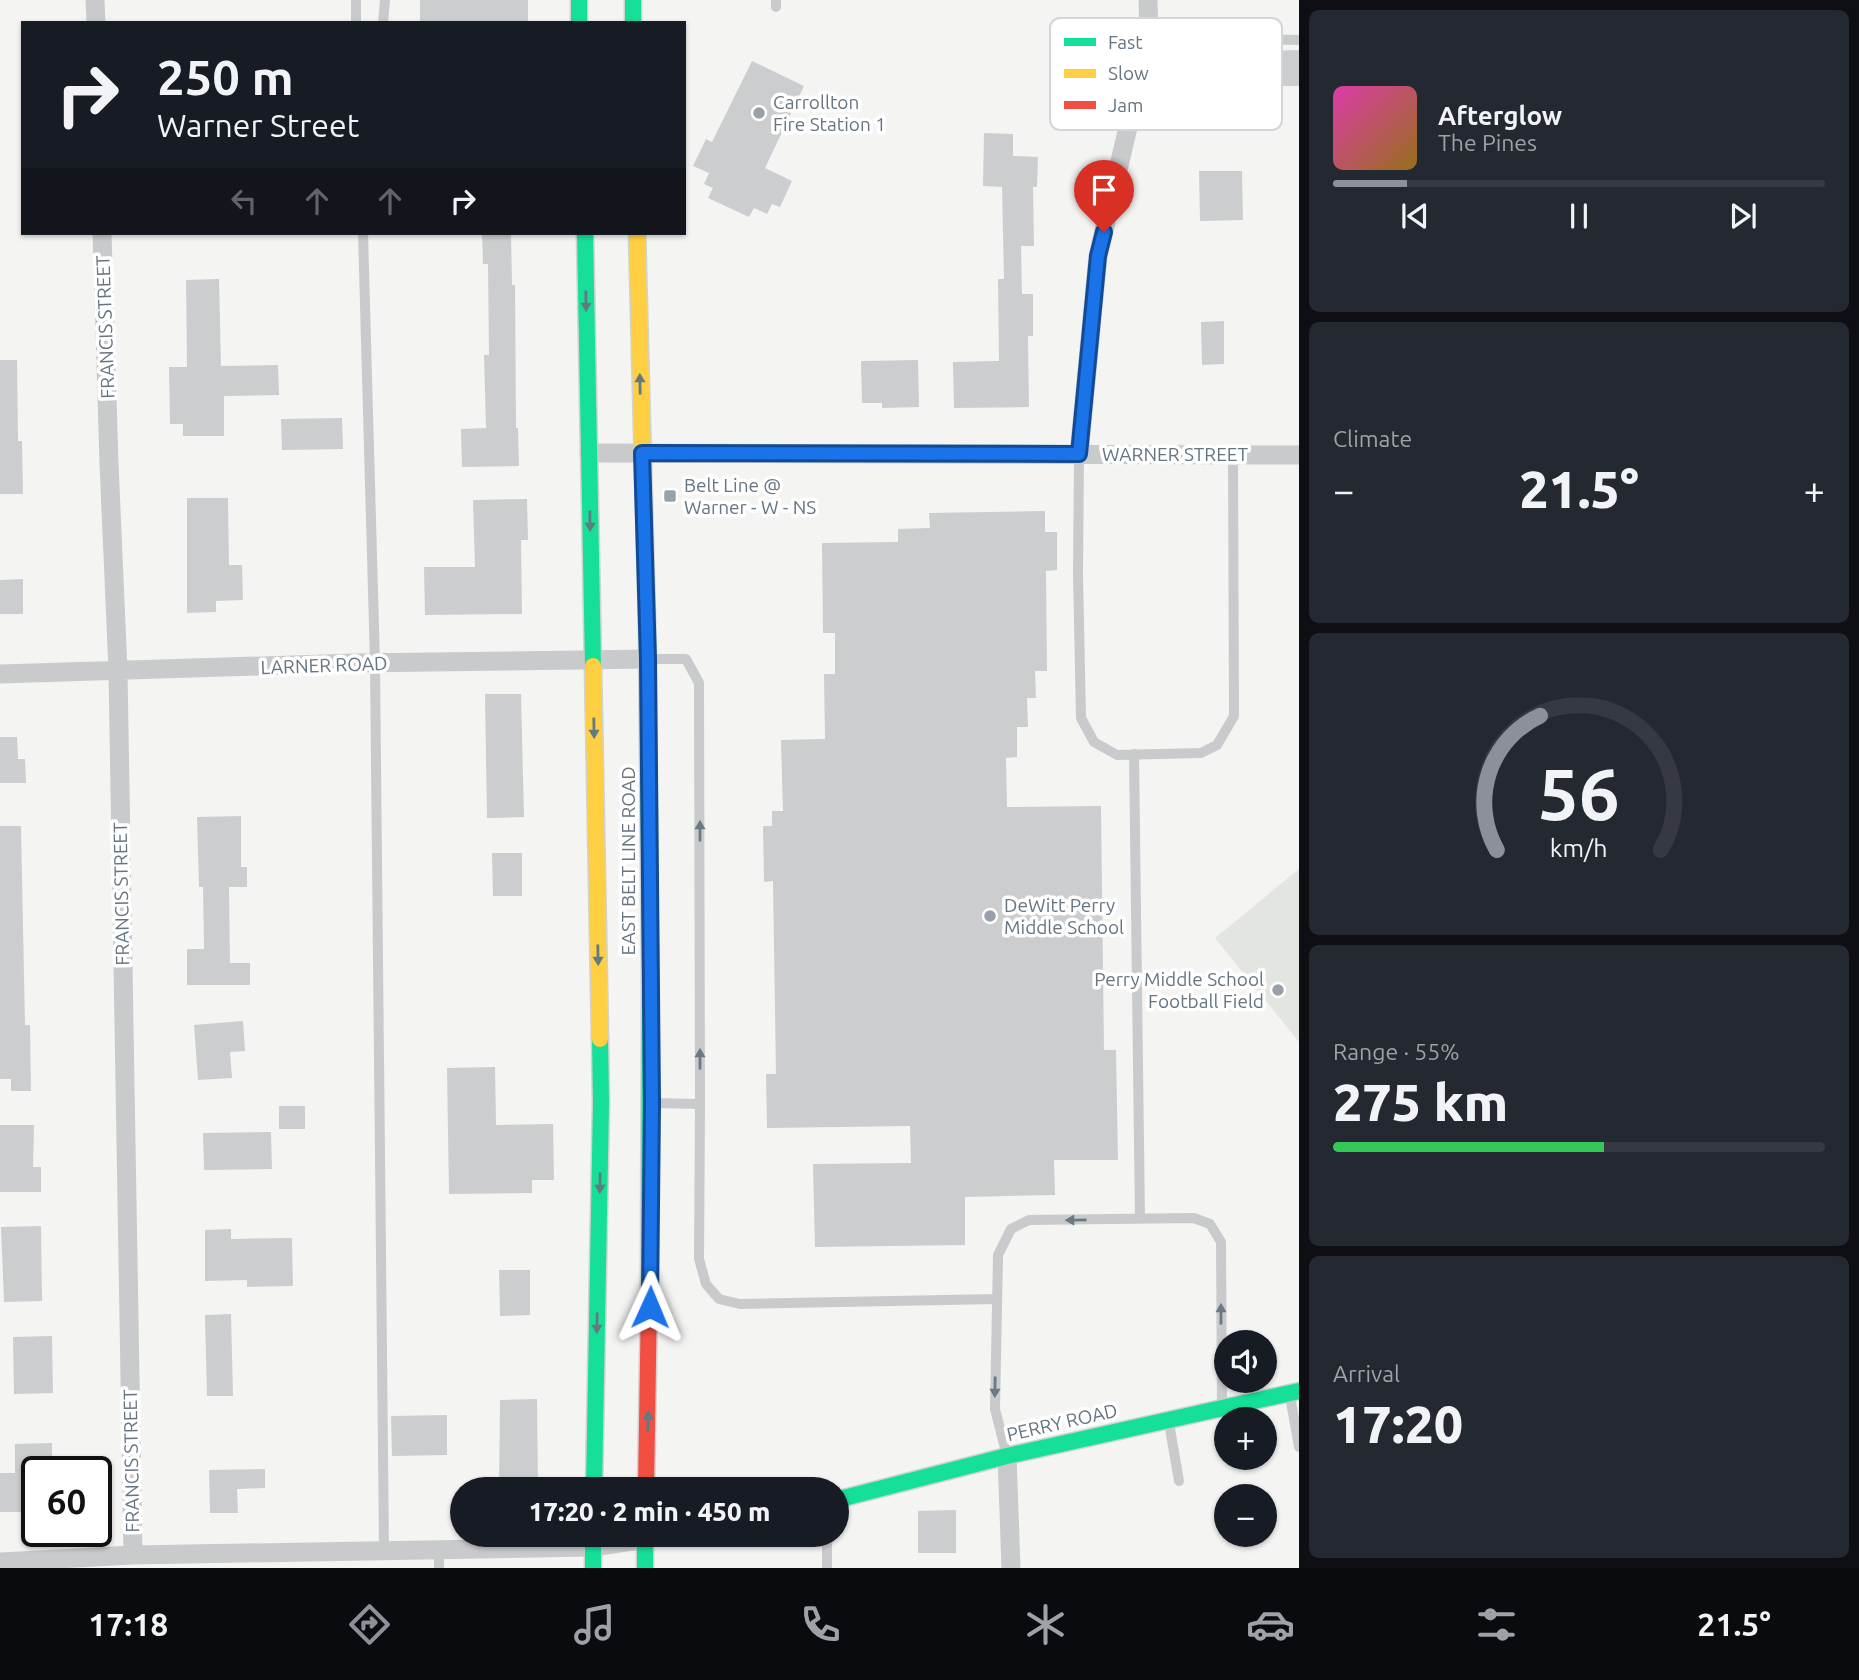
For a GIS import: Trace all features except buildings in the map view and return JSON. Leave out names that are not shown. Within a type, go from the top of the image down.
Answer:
[{"type":"main road","points":[[579,0],[579,21]]},
{"type":"main road","points":[[633,0],[633,21]]},
{"type":"main road","name":"EAST BELT LINE ROAD","points":[[585,235],[601,1102],[594,1477]]},
{"type":"main road","name":"EAST BELT LINE ROAD","points":[[637,235],[648,659],[652,1103],[646,1477]]},
{"type":"main road","name":"PERRY ROAD","points":[[1222,1407],[1294,1392]]},
{"type":"main road","name":"PERRY ROAD","points":[[849,1497],[1007,1456],[1214,1409]]},
{"type":"main road","points":[[593,1547],[593,1568]]},
{"type":"main road","points":[[645,1547],[645,1568]]},
{"type":"street","points":[[95,0],[96,21]]},
{"type":"street","points":[[1147,0],[1148,18]]},
{"type":"street","points":[[1079,454],[1098,256],[1127,130]]},
{"type":"street","name":"FRANCIS STREET","points":[[102,235],[118,671],[132,1555]]},
{"type":"street","name":"WARNER STREET","points":[[589,453],[1299,455]]},
{"type":"street","name":"LARNER ROAD","points":[[0,674],[376,663],[648,659]]},
{"type":"street","points":[[1007,1456],[1011,1568]]},
{"type":"street","points":[[0,1562],[103,1562],[132,1555],[279,1561],[384,1552],[439,1559],[542,1547]]},
{"type":"lane","points":[[356,0],[356,21]]},
{"type":"lane","points":[[383,21],[385,0]]},
{"type":"lane","points":[[363,235],[376,663],[384,1552]]},
{"type":"lane","points":[[1079,454],[1081,718],[1094,742],[1116,755],[1201,753],[1217,745],[1234,716],[1233,454]]},
{"type":"lane","points":[[648,659],[686,659],[699,683],[699,1259],[706,1284],[719,1298],[740,1304],[997,1299]]},
{"type":"lane","points":[[1134,754],[1140,1219]]},
{"type":"lane","points":[[652,1103],[700,1104]]},
{"type":"lane","points":[[1007,1456],[995,1409],[998,1255],[1011,1229],[1029,1220],[1194,1219],[1210,1224],[1221,1242],[1222,1407]]},
{"type":"lane","points":[[1294,1392],[1299,1447]]},
{"type":"lane","points":[[1168,1419],[1174,1440],[1179,1481]]},
{"type":"lane","points":[[827,1547],[827,1568]]},
{"type":"shaded area","name":"Perry Middle School Football Field","points":[[1299,869],[1299,1042],[1215,938]]},
{"type":"traffic: fast","points":[[579,0],[579,21]]},
{"type":"traffic: fast","points":[[633,0],[633,21]]},
{"type":"traffic: fast","points":[[585,235],[593,666]]},
{"type":"traffic: fast","points":[[647,622],[649,1298]]},
{"type":"traffic: fast","points":[[594,1477],[600,1039]]},
{"type":"traffic: fast","points":[[849,1497],[1007,1456],[1299,1391]]},
{"type":"traffic: fast","points":[[593,1547],[593,1568]]},
{"type":"traffic: fast","points":[[645,1547],[645,1568]]},
{"type":"traffic: slow","points":[[637,235],[647,622]]},
{"type":"traffic: slow","points":[[593,666],[600,1039]]},
{"type":"traffic: jam","points":[[646,1477],[649,1298]]},
{"type":"place","name":"Carrollton Fire Station 1","points":[[759,113]]},
{"type":"place","name":"Belt Line @ Warner - W - NS","points":[[670,496]]},
{"type":"place","name":"DeWitt Perry Middle School","points":[[990,916]]},
{"type":"place","name":"Perry Middle School Football Field","points":[[1278,990]]},
{"type":"route","points":[[650,1307],[652,1103],[648,659],[642,453],[1079,454],[1098,256],[1104,232]]}]
